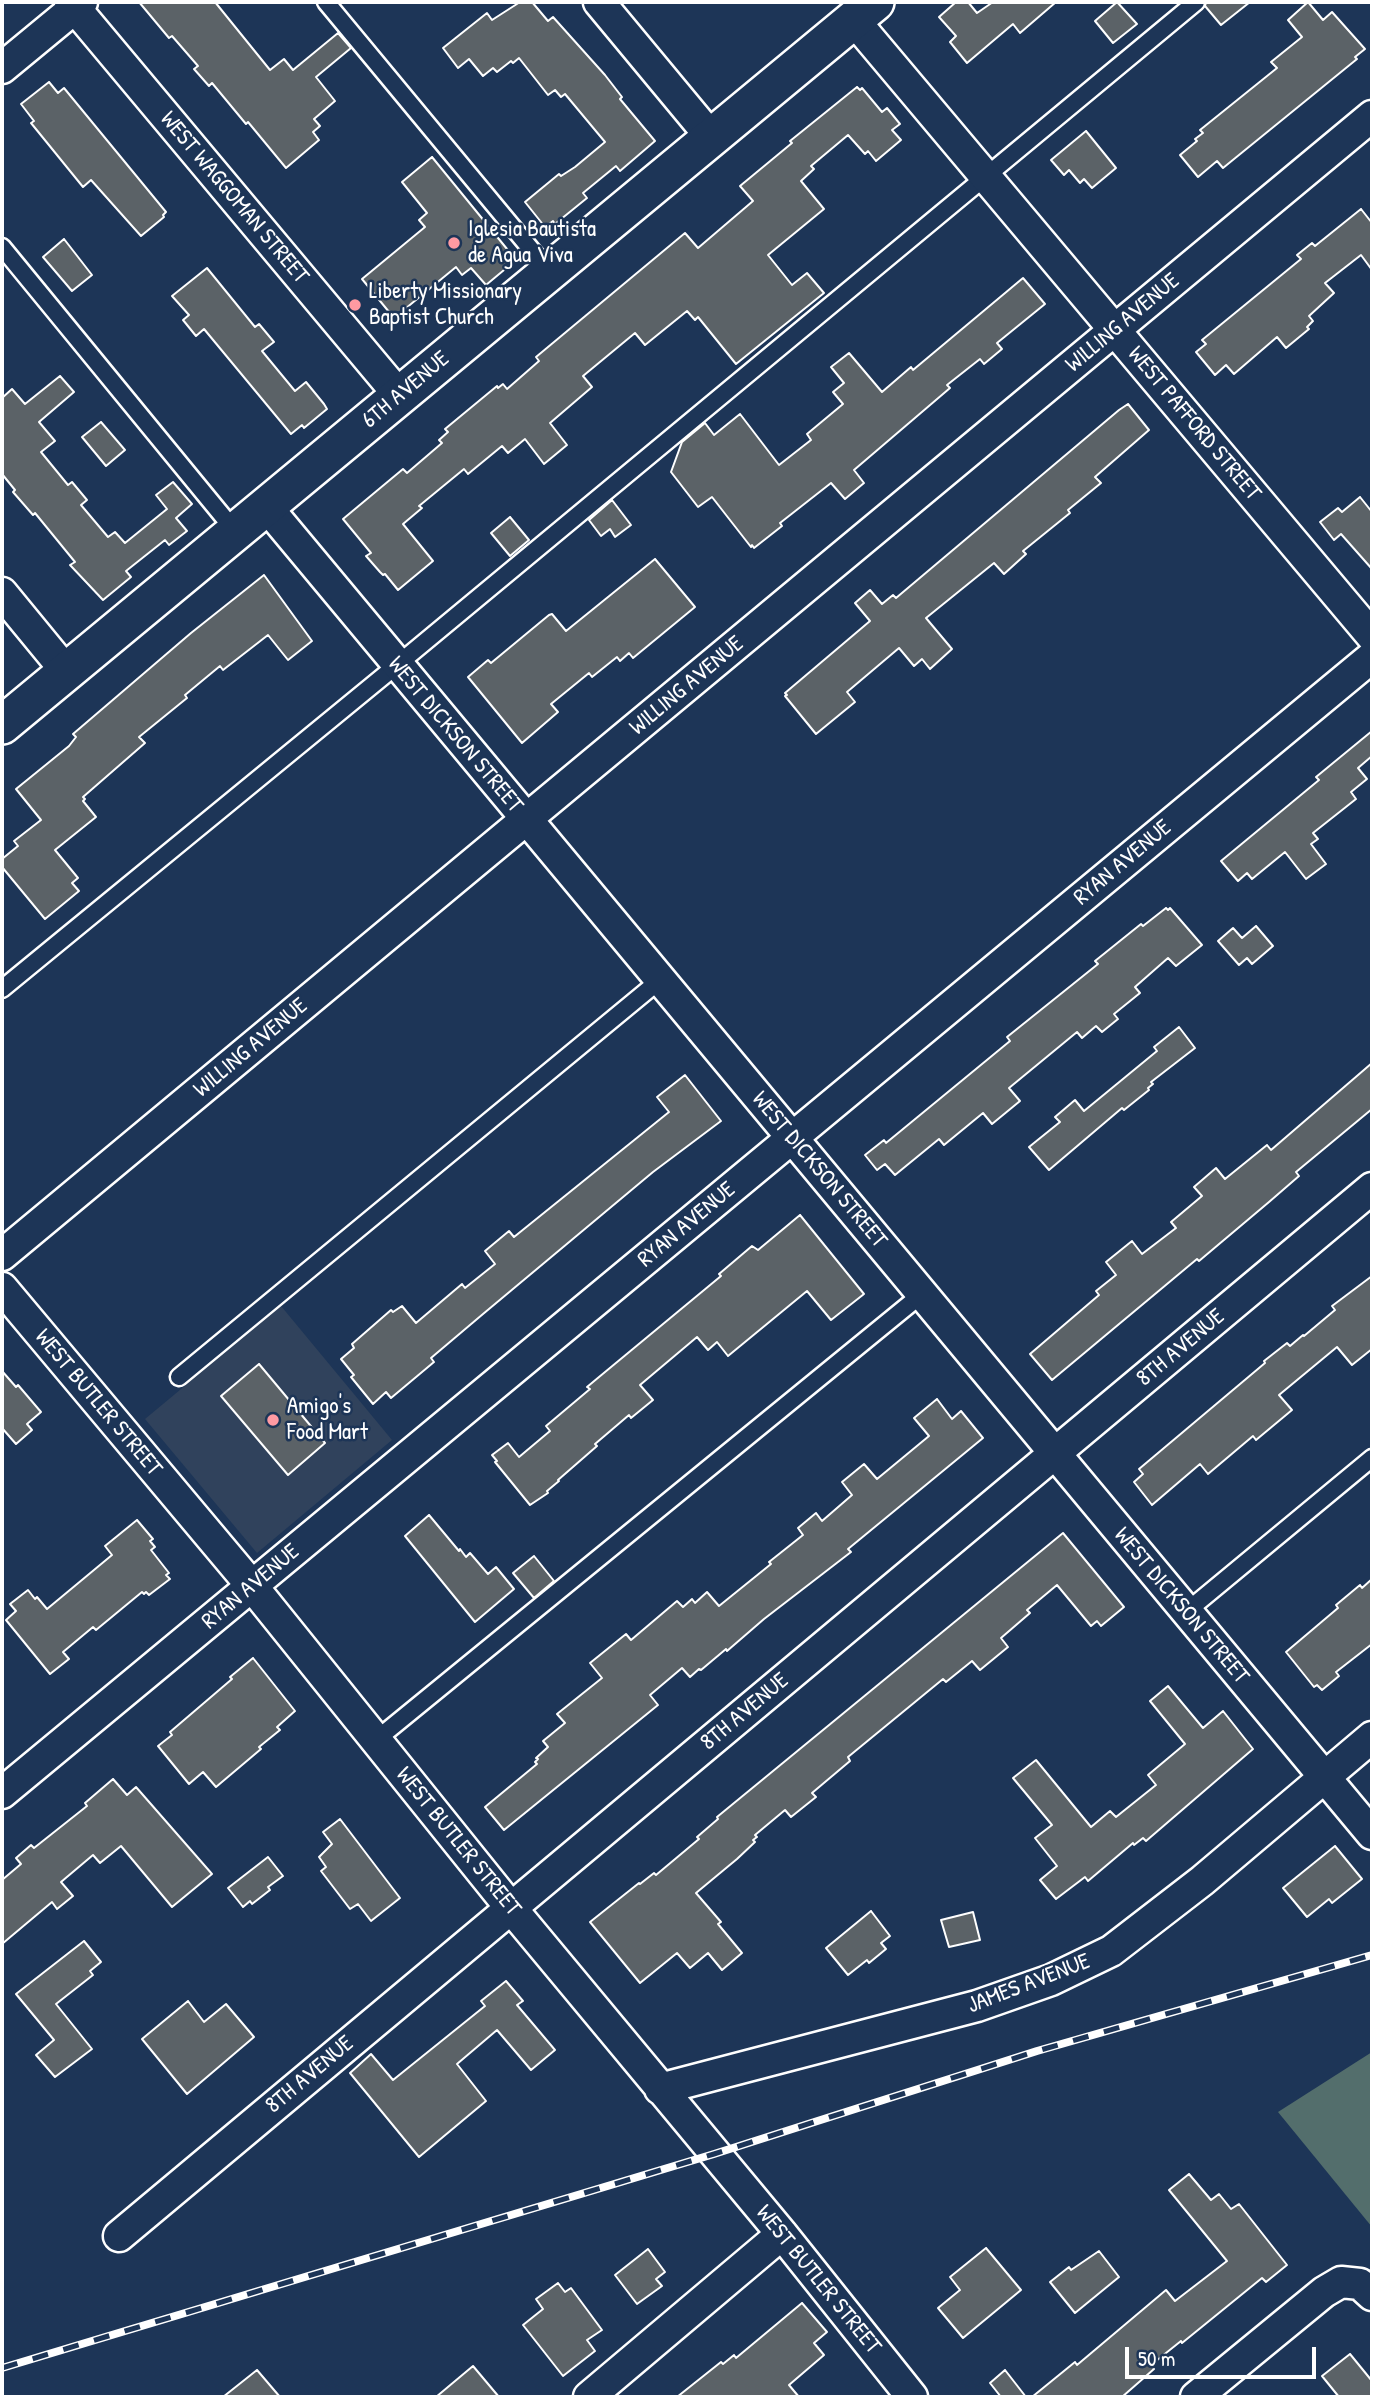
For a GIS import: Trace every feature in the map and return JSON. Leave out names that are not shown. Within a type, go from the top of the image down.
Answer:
[{"type":"street","points":[[598,2],[711,137]]},
{"type":"street","points":[[2,68],[76,4]]},
{"type":"street","name":"WEST WAGGOMAN STREET","points":[[76,4],[399,395]]},
{"type":"street","name":"6TH AVENUE","points":[[2,725],[864,11]]},
{"type":"street","name":"WEST PAFFORD STREET","points":[[864,11],[985,178],[1372,636]]},
{"type":"street","name":"WILLING AVENUE","points":[[2,1255],[1372,116]]},
{"type":"street","name":"WEST DICKSON STREET","points":[[266,506],[1372,1834]]},
{"type":"street","points":[[2,593],[66,671]]},
{"type":"street","name":"RYAN AVENUE","points":[[2,1793],[1372,657]]},
{"type":"street","name":"8TH AVENUE","points":[[119,2235],[1372,1188]]},
{"type":"street","name":"WEST BUTLER STREET","points":[[2,1288],[252,1586],[511,1908],[782,2234],[902,2394]]},
{"type":"street","name":"JAMES AVENUE","points":[[660,2089],[977,2006],[1051,1980],[1111,1951],[1203,1880],[1372,1737]]},
{"type":"street","points":[[589,2397],[782,2234]]},
{"type":"street","points":[[1196,2397],[1324,2292],[1341,2282],[1360,2284],[1372,2295]]},
{"type":"lane","points":[[326,2],[549,271]]},
{"type":"lane","points":[[2,989],[1196,2]]},
{"type":"lane","points":[[2,247],[235,531]]},
{"type":"lane","points":[[179,1377],[660,980]]},
{"type":"lane","points":[[376,1740],[922,1294]]},
{"type":"lane","points":[[1186,1612],[1372,1458]]},
{"type":"shaded area","points":[[281,1306],[392,1440],[257,1553],[145,1419]]},
{"type":"green space","points":[[1372,2052],[1372,2227],[1278,2112]]},
{"type":"building","points":[[139,2],[215,2],[270,70],[284,59],[293,70],[338,33],[351,48],[316,77],[335,101],[314,119],[320,126],[313,132],[319,140],[286,168],[212,83],[209,86],[194,69],[198,66],[172,36],[169,38]]},
{"type":"building","points":[[520,2],[532,2],[548,21],[553,17],[605,75],[622,97],[620,99],[655,141],[620,171],[616,166],[583,193],[587,198],[555,224],[553,221],[545,227],[525,202],[605,142],[565,94],[561,97],[555,90],[548,95],[519,58],[497,72],[493,68],[483,76],[469,59],[458,68],[443,48],[487,13],[492,20]]},
{"type":"building","points":[[956,2],[968,2],[977,13],[993,2],[1056,2],[1020,33],[1013,24],[967,63],[950,42],[956,36],[939,17]]},
{"type":"building","points":[[1117,2],[1137,24],[1113,43],[1095,21]]},
{"type":"building","points":[[1206,2],[1250,2],[1221,25],[1205,6]]},
{"type":"building","points":[[1308,2],[1323,20],[1332,12],[1365,49],[1355,57],[1357,59],[1223,168],[1217,161],[1198,177],[1180,155],[1197,141],[1195,139],[1203,133],[1200,130],[1277,68],[1271,62],[1302,37],[1288,20]]},
{"type":"building","points":[[49,82],[58,93],[64,88],[166,212],[164,217],[141,236],[91,180],[83,187],[31,123],[34,121],[21,104]]},
{"type":"building","points":[[857,87],[860,90],[862,88],[882,112],[887,108],[900,124],[892,130],[901,140],[876,161],[868,151],[865,154],[848,135],[811,166],[814,169],[801,181],[824,209],[768,255],[792,285],[807,273],[824,293],[736,364],[698,317],[695,320],[687,311],[645,345],[635,333],[583,376],[592,387],[550,423],[567,445],[544,464],[525,439],[508,453],[502,446],[468,474],[464,469],[419,506],[422,508],[403,524],[433,561],[398,590],[366,556],[371,553],[343,519],[403,469],[407,473],[442,443],[439,440],[448,432],[445,429],[497,386],[498,388],[503,384],[507,389],[539,361],[536,357],[685,233],[698,248],[753,201],[740,186]]},
{"type":"building","points":[[1086,131],[1116,168],[1092,188],[1084,179],[1080,183],[1069,170],[1064,175],[1051,160]]},
{"type":"building","name":"Iglesia Bautista de Agua Viva","points":[[432,157],[516,260],[486,285],[471,268],[462,275],[456,267],[394,318],[362,279],[425,227],[419,220],[427,213],[402,182]]},
{"type":"building","points":[[1361,209],[1372,223],[1372,270],[1361,255],[1325,283],[1334,293],[1309,316],[1313,321],[1307,327],[1309,329],[1286,348],[1277,337],[1234,374],[1226,365],[1215,375],[1196,352],[1206,344],[1202,340],[1301,259],[1297,255],[1312,243],[1315,246]]},
{"type":"building","points":[[64,239],[92,275],[72,291],[43,257]]},
{"type":"building","points":[[207,268],[255,327],[259,324],[274,342],[262,351],[295,391],[306,382],[324,404],[327,409],[304,428],[302,425],[291,434],[204,329],[196,336],[183,320],[189,315],[172,296]]},
{"type":"building","points":[[1023,278],[1045,304],[997,343],[1002,349],[984,364],[980,359],[947,385],[950,388],[854,470],[864,483],[845,499],[831,483],[780,523],[782,526],[754,548],[712,497],[698,507],[671,472],[682,442],[705,423],[714,435],[740,414],[779,465],[811,440],[807,434],[843,404],[833,392],[844,383],[831,367],[849,353],[882,392],[911,367],[913,370]]},
{"type":"building","points":[[60,376],[74,392],[39,422],[55,441],[41,452],[68,485],[72,482],[87,500],[81,505],[108,537],[115,532],[125,543],[167,509],[156,495],[173,482],[192,504],[176,518],[187,531],[169,545],[165,540],[126,571],[131,577],[103,600],[70,565],[75,562],[35,513],[33,515],[13,492],[15,490],[2,474],[2,398],[12,389],[25,404]]},
{"type":"building","points":[[1128,404],[1149,430],[1095,477],[1101,483],[1068,510],[1070,513],[1023,551],[1026,554],[1004,574],[994,563],[926,618],[952,649],[930,669],[922,659],[914,666],[899,648],[847,692],[855,702],[816,734],[785,693],[870,621],[855,603],[870,590],[882,604],[893,595],[896,598]]},
{"type":"building","points":[[101,422],[125,450],[106,466],[82,437]]},
{"type":"building","points":[[1360,497],[1372,512],[1372,569],[1341,534],[1334,540],[1320,522],[1338,508],[1342,512]]},
{"type":"building","points":[[612,500],[631,525],[615,537],[610,529],[601,536],[589,520]]},
{"type":"building","points":[[510,517],[529,540],[510,556],[491,533]]},
{"type":"building","points":[[655,559],[695,607],[633,658],[629,653],[620,661],[617,657],[592,677],[589,673],[551,704],[558,712],[522,743],[468,677],[488,660],[491,663],[549,615],[552,614],[566,631]]},
{"type":"building","points":[[264,575],[312,641],[288,660],[268,635],[223,670],[220,666],[185,695],[187,698],[139,737],[145,743],[83,797],[83,801],[96,817],[55,850],[78,878],[72,883],[79,891],[45,919],[2,867],[2,859],[18,846],[14,841],[41,820],[16,789],[69,746],[76,737],[73,734],[191,633]]},
{"type":"building","points":[[1372,731],[1372,756],[1358,768],[1367,779],[1351,792],[1356,799],[1313,833],[1318,839],[1311,844],[1326,864],[1306,879],[1285,852],[1252,879],[1247,873],[1238,881],[1221,861],[1319,780],[1316,777]]},
{"type":"building","points":[[1166,908],[1170,908],[1202,945],[1176,966],[1168,958],[1135,987],[1140,993],[1114,1014],[1118,1019],[1102,1032],[1096,1026],[1082,1038],[1077,1032],[1009,1088],[1020,1101],[992,1124],[983,1113],[944,1145],[939,1139],[895,1175],[885,1164],[877,1170],[865,1155],[884,1140],[886,1143],[1010,1041],[1007,1037],[1098,964],[1095,961],[1141,924],[1143,926]]},
{"type":"building","points":[[1256,926],[1273,946],[1252,964],[1247,958],[1239,965],[1218,941],[1233,928],[1242,938]]},
{"type":"building","points":[[1179,1027],[1195,1048],[1151,1082],[1153,1084],[1149,1090],[1124,1110],[1122,1108],[1049,1170],[1029,1147],[1060,1122],[1055,1117],[1075,1100],[1084,1111],[1157,1051],[1154,1047]]},
{"type":"building","points":[[1372,1063],[1372,1109],[1296,1172],[1299,1176],[1269,1202],[1052,1380],[1030,1354],[1099,1295],[1096,1291],[1116,1275],[1106,1262],[1132,1241],[1142,1254],[1176,1228],[1171,1222],[1202,1196],[1194,1187],[1216,1168],[1225,1179],[1267,1145],[1271,1150]]},
{"type":"building","points":[[685,1075],[721,1121],[653,1172],[483,1314],[431,1358],[434,1362],[391,1398],[386,1392],[373,1404],[351,1377],[354,1375],[341,1359],[354,1348],[352,1344],[391,1310],[393,1312],[402,1306],[416,1323],[462,1284],[465,1288],[495,1264],[485,1251],[509,1231],[514,1237],[669,1112],[657,1097]]},
{"type":"building","points":[[800,1215],[864,1294],[831,1320],[807,1291],[728,1356],[717,1342],[708,1350],[697,1337],[640,1385],[653,1400],[631,1418],[629,1415],[595,1444],[597,1446],[558,1480],[548,1493],[530,1505],[492,1455],[508,1443],[519,1457],[550,1431],[546,1426],[590,1389],[587,1387],[721,1276],[719,1274],[752,1246],[758,1250]]},
{"type":"building","points":[[1372,1276],[1372,1349],[1352,1365],[1337,1347],[1279,1395],[1292,1410],[1256,1440],[1253,1436],[1208,1474],[1200,1464],[1152,1505],[1134,1482],[1143,1474],[1139,1469],[1265,1363],[1264,1361],[1287,1343],[1290,1346],[1304,1336],[1335,1310],[1332,1306]]},
{"type":"building","name":"Amigo's Food Mart","points":[[259,1364],[325,1443],[288,1475],[221,1396]]},
{"type":"building","points":[[2,1371],[41,1412],[27,1424],[32,1430],[16,1444],[2,1428]]},
{"type":"building","points":[[937,1399],[952,1419],[961,1411],[983,1438],[848,1549],[851,1552],[727,1651],[726,1649],[690,1677],[682,1668],[650,1695],[658,1705],[504,1830],[485,1807],[537,1764],[536,1758],[548,1747],[543,1741],[565,1723],[557,1714],[602,1678],[590,1663],[626,1634],[631,1640],[677,1601],[683,1607],[692,1599],[695,1603],[707,1592],[719,1606],[803,1535],[798,1528],[816,1513],[822,1521],[852,1495],[842,1482],[864,1464],[877,1479],[929,1436],[914,1418]]},
{"type":"building","points":[[429,1515],[459,1551],[460,1549],[466,1557],[470,1553],[488,1574],[496,1567],[514,1589],[475,1622],[405,1536]]},
{"type":"building","points":[[137,1520],[153,1539],[150,1541],[155,1547],[151,1550],[169,1573],[166,1575],[170,1579],[149,1595],[142,1592],[96,1630],[93,1627],[63,1652],[69,1659],[50,1674],[6,1620],[16,1611],[10,1604],[28,1590],[47,1609],[112,1555],[105,1546]]},
{"type":"building","points":[[1063,1533],[1124,1607],[1101,1626],[1097,1621],[1091,1626],[1057,1585],[1027,1610],[1030,1613],[1001,1638],[1008,1647],[980,1670],[972,1661],[946,1682],[943,1679],[848,1757],[850,1761],[812,1793],[816,1797],[791,1817],[785,1810],[755,1835],[755,1842],[737,1859],[696,1893],[721,1922],[718,1924],[742,1953],[722,1970],[708,1953],[690,1968],[677,1953],[640,1983],[590,1922],[639,1883],[654,1873],[656,1875],[699,1839],[697,1837],[718,1819],[717,1817]]},
{"type":"building","points":[[534,1556],[554,1581],[534,1598],[513,1573]]},
{"type":"building","points":[[1372,1579],[1372,1644],[1336,1672],[1339,1676],[1322,1690],[1317,1685],[1314,1687],[1286,1652],[1338,1608],[1336,1605],[1360,1585],[1362,1588]]},
{"type":"building","points":[[253,1658],[295,1711],[277,1727],[280,1730],[259,1747],[261,1749],[216,1787],[203,1772],[189,1784],[158,1746],[172,1735],[170,1732]]},
{"type":"building","points":[[1168,1686],[1203,1728],[1223,1711],[1253,1749],[1146,1841],[1143,1838],[1134,1845],[1133,1843],[1088,1881],[1085,1877],[1056,1899],[1040,1880],[1057,1866],[1035,1838],[1052,1825],[1013,1778],[1036,1760],[1091,1827],[1110,1811],[1116,1817],[1156,1785],[1148,1775],[1185,1744],[1150,1701]]},
{"type":"building","points":[[113,1779],[127,1795],[136,1787],[212,1874],[172,1907],[121,1846],[100,1863],[93,1855],[61,1882],[73,1896],[57,1909],[52,1902],[2,1944],[2,1880],[21,1864],[16,1858],[31,1845],[34,1848],[87,1806],[85,1803]]},
{"type":"building","points":[[340,1819],[400,1898],[371,1921],[358,1904],[350,1909],[321,1871],[326,1867],[319,1857],[332,1844],[323,1832]]},
{"type":"building","points":[[1335,1846],[1362,1879],[1332,1903],[1329,1899],[1307,1917],[1283,1888]]},
{"type":"building","points":[[268,1857],[283,1876],[252,1904],[250,1901],[243,1907],[228,1888]]},
{"type":"building","points":[[871,1911],[890,1936],[881,1943],[886,1949],[848,1975],[826,1948]]},
{"type":"building","points":[[973,1912],[980,1940],[949,1947],[941,1920]]},
{"type":"building","points":[[84,1941],[101,1962],[90,1971],[93,1975],[56,2004],[92,2049],[55,2077],[36,2055],[54,2040],[16,1994]]},
{"type":"building","points":[[506,1981],[523,2001],[517,2005],[555,2050],[531,2070],[497,2030],[457,2064],[486,2101],[419,2157],[350,2073],[371,2054],[393,2080],[485,2006],[481,2001]]},
{"type":"building","points":[[188,2001],[204,2022],[226,2004],[254,2037],[187,2094],[142,2039]]},
{"type":"building","points":[[1189,2174],[1211,2200],[1219,2194],[1231,2209],[1239,2204],[1287,2265],[1266,2282],[1262,2278],[1151,2365],[1154,2369],[1122,2397],[1032,2397],[1075,2362],[1077,2365],[1166,2290],[1175,2301],[1227,2261],[1169,2190]]},
{"type":"building","points":[[986,2248],[1021,2290],[963,2338],[938,2308],[960,2290],[950,2277]]},
{"type":"building","points":[[648,2249],[665,2272],[656,2279],[662,2286],[637,2304],[615,2275]]},
{"type":"building","points":[[1099,2251],[1119,2277],[1075,2313],[1050,2282],[1069,2267],[1071,2270]]},
{"type":"building","points":[[558,2283],[565,2292],[571,2288],[602,2330],[587,2340],[595,2351],[563,2376],[523,2325],[543,2309],[536,2299]]},
{"type":"building","points":[[802,2303],[827,2332],[814,2343],[824,2355],[789,2385],[799,2397],[677,2397],[721,2362],[723,2364],[734,2355],[736,2358]]},
{"type":"building","points":[[1350,2354],[1372,2381],[1372,2397],[1339,2397],[1322,2376]]},
{"type":"building","points":[[473,2366],[499,2397],[436,2397]]},
{"type":"building","points":[[257,2370],[280,2397],[223,2397]]},
{"type":"building","points":[[1005,2370],[1026,2397],[1001,2397],[990,2383]]},
{"type":"railway","points":[[2,2368],[714,2154],[1037,2051],[1372,1955]]},
{"type":"place","name":"Iglesia Bautista de Agua Viva","points":[[454,243]]},
{"type":"place","name":"Liberty Missionary Baptist Church","points":[[355,305]]},
{"type":"place","name":"Amigo's Food Mart","points":[[273,1420]]}]
